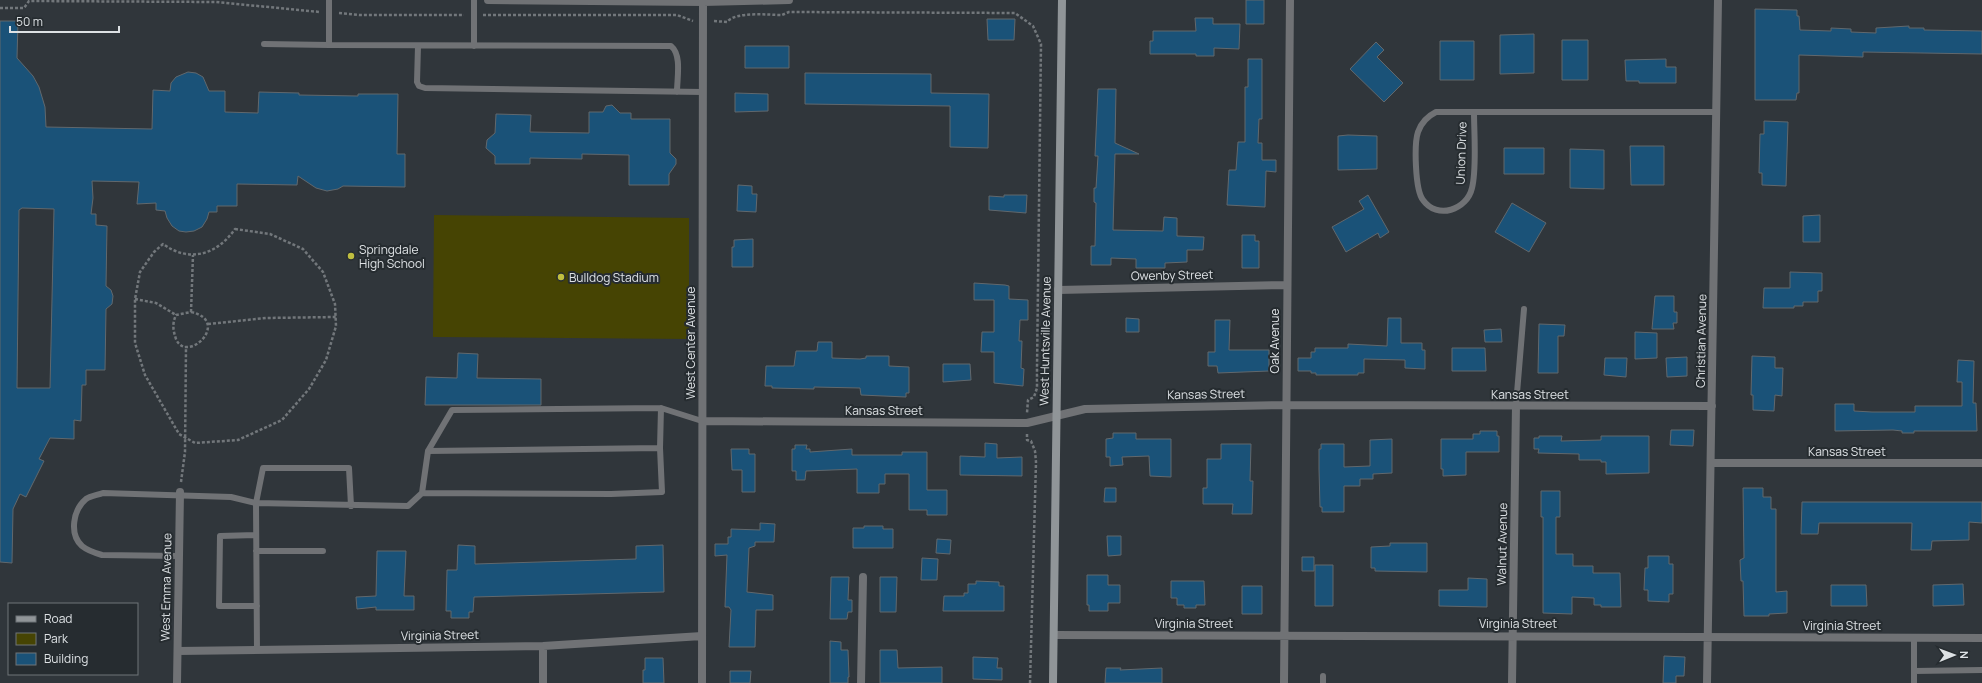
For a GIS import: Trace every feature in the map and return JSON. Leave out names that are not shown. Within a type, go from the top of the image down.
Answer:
[{"type":"main road","name":"West Huntsville Avenue","points":[[1053,683],[1062,0]]},
{"type":"street","points":[[488,0],[703,2],[790,0]]},
{"type":"street","name":"Oak Avenue","points":[[1284,683],[1286,285],[1290,0]]},
{"type":"street","name":"Christian Avenue","points":[[1708,683],[1718,0]]},
{"type":"street","name":"West Center Avenue","points":[[702,683],[703,2]]},
{"type":"street","name":"Owenby Street","points":[[1058,290],[1286,285]]},
{"type":"street","name":"Kansas Street","points":[[702,421],[1027,423],[1086,409],[1286,405],[1712,406]]},
{"type":"street","name":"Walnut Avenue","points":[[1512,683],[1516,406]]},
{"type":"street","name":"Kansas Street","points":[[1712,463],[1982,463]]},
{"type":"street","name":"West Emma Avenue","points":[[177,683],[180,493]]},
{"type":"street","points":[[861,683],[863,578]]},
{"type":"street","name":"Virginia Street","points":[[1054,635],[1284,634],[1982,638]]},
{"type":"street","name":"Virginia Street","points":[[178,651],[543,646],[702,636]]},
{"type":"street","points":[[542,683],[543,646]]},
{"type":"lane","points":[[329,45],[330,0]]},
{"type":"lane","points":[[474,0],[474,46]]},
{"type":"lane","points":[[264,44],[418,46],[671,46],[675,49],[677,56],[677,92]]},
{"type":"lane","points":[[418,46],[416,78],[420,86],[425,88],[703,92]]},
{"type":"lane","name":"Union Drive","points":[[1474,112],[1473,180],[1470,196],[1460,207],[1452,210],[1436,209],[1427,205],[1422,199],[1416,184],[1418,132],[1426,120],[1436,112],[1474,112],[1716,112]]},
{"type":"lane","points":[[1516,406],[1524,309]]},
{"type":"lane","points":[[422,494],[428,451],[452,410],[661,408],[702,421]]},
{"type":"lane","points":[[179,556],[102,555],[91,552],[81,546],[73,528],[76,509],[87,498],[103,493],[180,493],[231,497],[256,503],[408,506],[422,494],[611,494],[662,492],[660,448],[661,408]]},
{"type":"lane","points":[[428,451],[660,448]]},
{"type":"lane","points":[[257,650],[256,503],[263,468],[349,468],[352,506]]},
{"type":"lane","points":[[256,535],[220,536],[219,606],[257,606]]},
{"type":"lane","points":[[256,551],[323,551]]},
{"type":"lane","points":[[1914,637],[1914,683]]},
{"type":"lane","points":[[1914,671],[1982,670]]},
{"type":"path","points":[[0,8],[24,8],[29,1],[216,2],[360,15],[677,15],[687,21],[727,22],[737,16],[782,15],[789,12],[1015,13],[1033,26],[1041,44],[1037,388],[1034,397],[1028,400],[1027,423],[1027,440],[1031,441],[1035,451],[1036,462],[1030,683]]},
{"type":"path","points":[[236,229],[270,234],[303,249],[323,272],[335,304],[336,326],[326,360],[310,389],[282,420],[238,440],[195,443],[179,434],[164,412],[145,375],[135,343],[135,299],[140,272],[154,252],[163,244],[173,252],[193,255],[207,252],[218,247],[228,239],[236,229]]},
{"type":"path","points":[[191,312],[193,255]]},
{"type":"path","points":[[135,299],[156,303],[176,315],[191,312],[206,318],[208,324],[207,333],[200,344],[195,346],[186,346],[178,342],[174,333],[173,323],[176,315]]},
{"type":"path","points":[[208,324],[266,318],[336,317]]},
{"type":"path","points":[[180,493],[185,437],[186,346]]},
{"type":"green space","name":"Bulldog Stadium","points":[[434,215],[689,218],[689,339],[433,337]]},
{"type":"building","points":[[1246,0],[1264,0],[1264,24],[1246,24]]},
{"type":"building","points":[[1755,9],[1797,10],[1800,30],[1831,31],[1831,28],[1851,29],[1851,32],[1876,33],[1876,28],[1909,26],[1909,28],[1924,28],[1924,30],[1982,31],[1982,54],[1863,52],[1863,57],[1799,55],[1799,93],[1797,93],[1796,100],[1755,100]]},
{"type":"building","points":[[1195,18],[1213,18],[1213,24],[1240,24],[1239,49],[1214,48],[1214,56],[1196,56],[1196,54],[1150,54],[1150,41],[1153,41],[1153,31],[1196,31]]},
{"type":"building","points":[[987,19],[1015,19],[1014,40],[988,40]]},
{"type":"building","points":[[0,21],[18,21],[17,58],[33,76],[39,87],[45,107],[46,127],[152,129],[153,90],[170,91],[171,83],[176,77],[188,72],[196,73],[203,77],[209,91],[225,91],[225,112],[258,113],[259,92],[299,93],[299,95],[358,96],[358,94],[398,94],[397,154],[405,154],[405,187],[343,186],[338,189],[327,191],[316,188],[298,176],[297,185],[237,184],[237,206],[217,206],[217,212],[209,212],[202,227],[194,231],[186,232],[179,231],[172,226],[165,211],[156,210],[156,203],[137,204],[139,182],[92,181],[93,198],[91,214],[96,214],[96,225],[107,226],[106,286],[111,290],[113,296],[112,304],[106,309],[105,370],[86,370],[86,385],[82,385],[81,421],[74,420],[74,439],[50,438],[39,459],[44,461],[26,497],[20,494],[13,509],[12,563],[0,562]],"holes":[[[22,208],[54,209],[50,388],[17,388],[19,210]]]},
{"type":"building","points":[[1534,34],[1534,73],[1500,74],[1500,35]]},
{"type":"building","points":[[1562,40],[1588,40],[1588,80],[1562,80]]},
{"type":"building","points":[[1440,41],[1474,41],[1474,80],[1440,80]]},
{"type":"building","points":[[1376,42],[1384,50],[1377,57],[1403,83],[1384,102],[1350,69]]},
{"type":"building","points":[[745,46],[789,46],[789,68],[745,68]]},
{"type":"building","points":[[1248,59],[1262,59],[1262,119],[1259,119],[1258,143],[1262,143],[1262,160],[1276,160],[1276,172],[1266,171],[1265,207],[1227,205],[1229,170],[1236,170],[1238,142],[1245,142],[1245,87],[1248,87]]},
{"type":"building","points":[[1666,59],[1666,67],[1676,67],[1676,83],[1639,83],[1639,81],[1626,81],[1625,60]]},
{"type":"building","points":[[805,73],[931,74],[931,93],[989,94],[988,148],[950,147],[950,106],[805,104]]},
{"type":"building","points":[[1098,89],[1116,89],[1115,143],[1139,154],[1115,154],[1113,230],[1163,231],[1164,217],[1177,218],[1177,236],[1204,237],[1203,250],[1187,250],[1187,262],[1165,263],[1165,268],[1136,268],[1136,259],[1111,258],[1111,265],[1091,265],[1091,246],[1095,246],[1096,203],[1094,202],[1094,188],[1096,188],[1098,156],[1095,156]]},
{"type":"building","points":[[735,93],[768,94],[768,111],[735,112]]},
{"type":"building","points":[[612,105],[620,113],[631,113],[631,119],[670,119],[670,153],[676,159],[676,164],[669,174],[669,185],[629,185],[629,155],[582,154],[582,159],[530,158],[530,164],[495,164],[495,156],[486,148],[487,140],[495,133],[496,114],[531,115],[530,132],[589,133],[589,112],[603,112],[606,106]]},
{"type":"building","points":[[1764,121],[1788,122],[1786,186],[1762,185],[1762,173],[1759,173],[1760,134],[1764,134]]},
{"type":"building","points":[[1338,136],[1377,136],[1377,169],[1338,170]]},
{"type":"building","points":[[1630,146],[1664,146],[1664,185],[1631,185]]},
{"type":"building","points":[[1504,148],[1544,148],[1544,174],[1504,174]]},
{"type":"building","points":[[1570,149],[1604,150],[1604,189],[1570,188]]},
{"type":"building","points":[[738,185],[752,186],[752,194],[757,194],[756,212],[737,211]]},
{"type":"building","points":[[1004,195],[1027,195],[1026,213],[989,210],[989,196],[1004,197]]},
{"type":"building","points":[[1368,195],[1389,232],[1380,238],[1378,233],[1346,252],[1332,227],[1364,209],[1359,201]]},
{"type":"building","points":[[1512,203],[1546,223],[1529,252],[1495,232]]},
{"type":"building","points":[[1820,215],[1820,242],[1803,242],[1803,216]]},
{"type":"building","points":[[1242,235],[1255,235],[1255,241],[1259,241],[1259,268],[1242,268]]},
{"type":"building","points":[[753,239],[753,267],[732,267],[732,247],[734,247],[734,240]]},
{"type":"building","points":[[1790,272],[1822,273],[1822,291],[1818,291],[1818,302],[1803,302],[1803,306],[1794,306],[1794,308],[1763,308],[1764,288],[1790,288]]},
{"type":"building","points":[[974,283],[1009,286],[1009,299],[1028,300],[1028,320],[1020,320],[1019,341],[1022,341],[1021,368],[1024,369],[1023,386],[994,383],[994,352],[981,352],[982,332],[994,332],[994,300],[974,300]]},
{"type":"building","points":[[1655,296],[1674,296],[1674,312],[1677,312],[1677,323],[1673,323],[1674,329],[1652,329]]},
{"type":"building","points":[[1126,318],[1139,319],[1139,332],[1126,332]]},
{"type":"building","points":[[1388,318],[1401,318],[1401,343],[1422,343],[1422,350],[1425,350],[1425,369],[1405,368],[1405,360],[1364,359],[1364,373],[1358,373],[1358,375],[1316,375],[1316,373],[1311,373],[1311,371],[1298,371],[1298,358],[1311,358],[1311,352],[1315,352],[1315,348],[1348,348],[1348,344],[1387,346]]},
{"type":"building","points":[[1215,320],[1230,320],[1229,350],[1269,350],[1269,371],[1218,373],[1217,366],[1208,366],[1208,352],[1215,352]]},
{"type":"building","points":[[1539,324],[1565,325],[1564,336],[1558,336],[1558,373],[1538,373]]},
{"type":"building","points":[[1501,329],[1502,342],[1485,342],[1484,330]]},
{"type":"building","points":[[1635,332],[1657,333],[1657,358],[1635,359]]},
{"type":"building","points":[[818,342],[832,342],[832,358],[860,359],[866,358],[866,356],[889,356],[889,366],[909,367],[909,393],[906,393],[906,397],[861,395],[860,388],[814,387],[814,389],[772,388],[772,386],[765,386],[766,366],[794,366],[796,351],[817,351]]},
{"type":"building","points":[[1452,348],[1485,348],[1486,371],[1452,371]]},
{"type":"building","points":[[458,353],[478,354],[477,378],[541,379],[541,405],[425,405],[426,377],[457,378]]},
{"type":"building","points":[[1752,356],[1775,357],[1775,368],[1783,368],[1782,396],[1775,395],[1774,411],[1753,410],[1753,395],[1751,395]]},
{"type":"building","points":[[1687,357],[1687,376],[1667,377],[1666,358]]},
{"type":"building","points":[[1605,358],[1627,358],[1626,377],[1604,375]]},
{"type":"building","points":[[1958,360],[1974,361],[1973,403],[1976,403],[1977,431],[1914,431],[1914,433],[1902,433],[1902,431],[1893,430],[1835,431],[1835,404],[1854,404],[1854,411],[1872,412],[1915,412],[1915,406],[1962,406],[1962,382],[1957,382]]},
{"type":"building","points":[[943,364],[970,364],[971,380],[943,382]]},
{"type":"building","points":[[1671,430],[1694,430],[1693,446],[1670,445]]},
{"type":"building","points":[[1480,431],[1497,431],[1497,436],[1499,436],[1499,452],[1466,452],[1466,475],[1443,476],[1443,469],[1441,469],[1441,439],[1473,439],[1473,434],[1480,434]]},
{"type":"building","points":[[1113,433],[1136,433],[1136,439],[1171,439],[1171,477],[1150,476],[1149,456],[1122,457],[1123,465],[1110,466],[1110,457],[1106,457],[1106,439],[1113,438]]},
{"type":"building","points":[[1539,436],[1562,436],[1561,441],[1601,440],[1601,436],[1649,436],[1649,473],[1606,474],[1606,462],[1601,462],[1601,460],[1579,460],[1579,454],[1538,453],[1539,449],[1534,449],[1534,438],[1539,438]]},
{"type":"building","points":[[1392,439],[1392,473],[1373,474],[1373,479],[1360,479],[1360,486],[1344,486],[1344,512],[1322,512],[1322,507],[1320,507],[1319,469],[1319,449],[1321,449],[1321,444],[1344,444],[1344,467],[1370,466],[1370,440]]},
{"type":"building","points":[[985,443],[997,444],[997,458],[1022,457],[1022,476],[960,475],[960,456],[985,457]]},
{"type":"building","points":[[1221,444],[1251,444],[1250,481],[1253,481],[1252,514],[1232,514],[1233,504],[1203,504],[1203,488],[1207,488],[1207,459],[1221,459]]},
{"type":"building","points":[[795,445],[807,445],[806,449],[810,449],[810,452],[852,449],[852,455],[902,455],[902,452],[927,452],[927,490],[947,490],[947,515],[927,515],[927,510],[909,510],[909,474],[885,474],[885,484],[879,484],[879,493],[857,493],[857,469],[806,471],[805,480],[796,480],[796,471],[792,471],[792,449],[795,449]]},
{"type":"building","points":[[731,449],[749,449],[749,454],[755,454],[755,492],[742,492],[742,470],[732,470]]},
{"type":"building","points":[[1105,488],[1116,488],[1116,502],[1104,502]]},
{"type":"building","points":[[1743,488],[1763,488],[1763,497],[1771,497],[1771,509],[1776,509],[1776,592],[1787,591],[1787,613],[1769,614],[1769,616],[1744,616],[1743,581],[1741,581],[1740,560],[1744,558]]},
{"type":"building","points":[[1541,491],[1560,491],[1560,517],[1556,517],[1556,554],[1573,554],[1573,566],[1593,566],[1593,573],[1620,573],[1621,607],[1601,607],[1601,605],[1594,605],[1594,598],[1572,597],[1572,614],[1543,613],[1543,517],[1541,517]]},
{"type":"building","points":[[1802,502],[1982,502],[1982,523],[1969,522],[1969,540],[1932,541],[1931,550],[1911,550],[1912,523],[1819,523],[1818,534],[1801,534]]},
{"type":"building","points":[[760,523],[775,524],[774,542],[755,542],[755,546],[749,548],[747,592],[773,595],[773,610],[756,610],[755,647],[729,647],[731,610],[729,607],[725,607],[727,555],[715,556],[715,544],[728,544],[728,537],[731,537],[731,529],[760,530]]},
{"type":"building","points":[[864,526],[883,526],[883,529],[893,529],[893,548],[853,548],[853,528],[864,528]]},
{"type":"building","points":[[1107,536],[1121,536],[1121,555],[1108,556]]},
{"type":"building","points":[[937,539],[951,540],[950,554],[936,553]]},
{"type":"building","points":[[1390,543],[1427,543],[1427,572],[1375,571],[1375,568],[1371,568],[1371,547],[1390,546]]},
{"type":"building","points":[[458,545],[475,546],[475,564],[636,559],[636,546],[663,545],[664,592],[474,597],[473,612],[469,612],[469,618],[451,618],[451,611],[446,611],[447,570],[457,570]]},
{"type":"building","points":[[377,551],[406,551],[404,596],[414,596],[414,610],[376,610],[376,607],[357,609],[356,597],[376,596]]},
{"type":"building","points":[[1648,556],[1669,556],[1669,564],[1673,564],[1673,594],[1669,594],[1669,602],[1648,601],[1648,590],[1644,590],[1645,568],[1648,568]]},
{"type":"building","points":[[1302,557],[1314,557],[1314,571],[1302,571]]},
{"type":"building","points":[[922,558],[938,559],[937,580],[921,580]]},
{"type":"building","points":[[1315,565],[1333,565],[1333,606],[1315,606]]},
{"type":"building","points":[[1087,575],[1108,575],[1108,585],[1120,585],[1120,603],[1108,603],[1108,611],[1089,611],[1089,605],[1087,605]]},
{"type":"building","points":[[831,577],[849,577],[848,600],[852,600],[852,612],[848,612],[847,619],[830,619]]},
{"type":"building","points":[[880,577],[897,577],[896,612],[880,612]]},
{"type":"building","points":[[1468,578],[1487,579],[1487,607],[1439,606],[1439,590],[1468,590]]},
{"type":"building","points":[[976,581],[999,582],[999,586],[1004,586],[1004,611],[943,611],[944,596],[964,596],[964,593],[968,593],[968,584],[976,584]]},
{"type":"building","points":[[1171,581],[1204,581],[1205,605],[1196,605],[1196,608],[1184,608],[1184,605],[1177,605],[1177,598],[1171,598]]},
{"type":"building","points":[[1963,584],[1964,605],[1933,606],[1933,585]]},
{"type":"building","points":[[1831,585],[1866,585],[1867,606],[1831,606]]},
{"type":"building","points":[[1242,586],[1262,586],[1262,614],[1242,614]]},
{"type":"building","points":[[830,641],[841,642],[841,650],[848,650],[848,683],[830,683]]},
{"type":"building","points":[[880,650],[897,650],[898,668],[942,667],[942,683],[880,683]]},
{"type":"building","points":[[1664,656],[1685,657],[1684,676],[1676,676],[1676,683],[1663,683]]},
{"type":"building","points":[[973,657],[998,658],[997,668],[1002,668],[1002,680],[973,679]]},
{"type":"building","points":[[645,658],[663,658],[664,683],[643,683]]},
{"type":"building","points":[[1106,668],[1121,668],[1120,670],[1162,668],[1162,683],[1105,683]]},
{"type":"building","points":[[730,671],[751,671],[750,683],[730,683]]},
{"type":"place","name":"Springdale High School","points":[[351,256]]},
{"type":"place","name":"Bulldog Stadium","points":[[561,277]]}]
